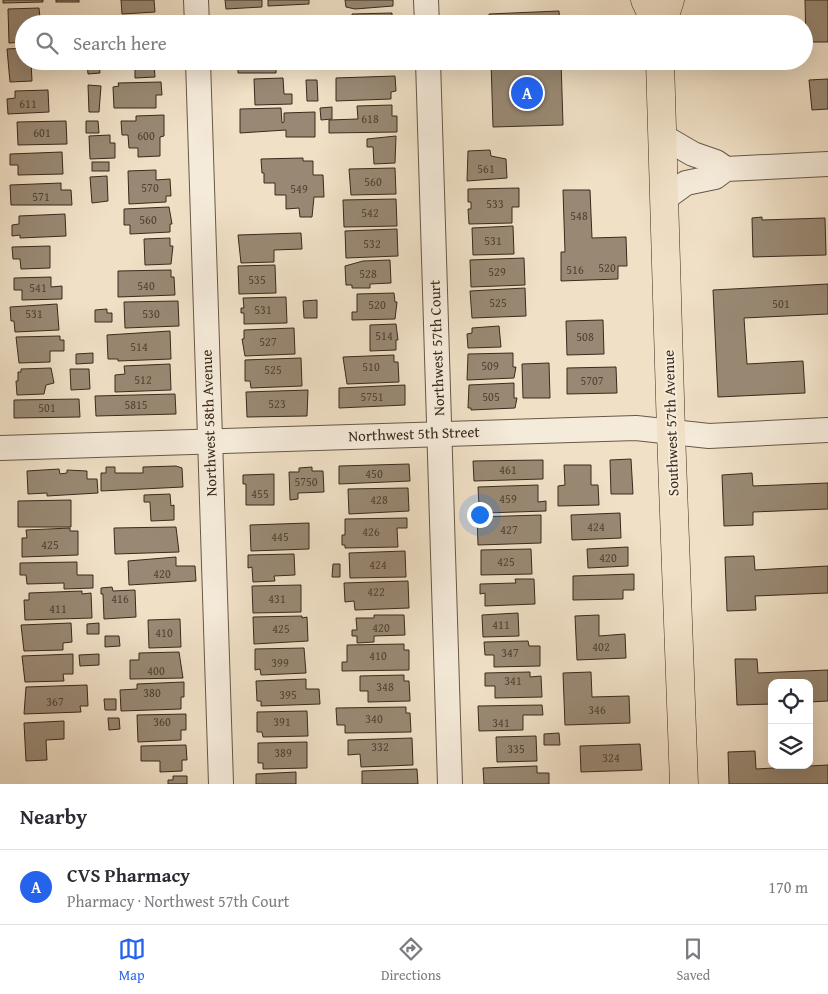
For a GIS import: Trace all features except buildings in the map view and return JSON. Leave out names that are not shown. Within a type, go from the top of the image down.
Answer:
[{"type":"main road","points":[[645,0],[652,15]]},
{"type":"main road","points":[[665,15],[670,0]]},
{"type":"main road","name":"Southwest 57th Avenue","points":[[660,70],[684,784]]},
{"type":"street","points":[[196,0],[197,15]]},
{"type":"street","points":[[426,0],[427,15]]},
{"type":"street","name":"Northwest 58th Avenue","points":[[198,70],[221,784]]},
{"type":"street","name":"Northwest 57th Court","points":[[428,70],[450,784]]},
{"type":"street","points":[[662,136],[693,154],[716,162],[726,169]]},
{"type":"street","points":[[664,199],[686,183],[715,177],[726,169],[828,164]]},
{"type":"street","name":"Northwest 5th Street","points":[[0,448],[636,428],[709,436],[828,430]]},
{"type":"place","name":"CVS Pharmacy","points":[[527,93]]}]
